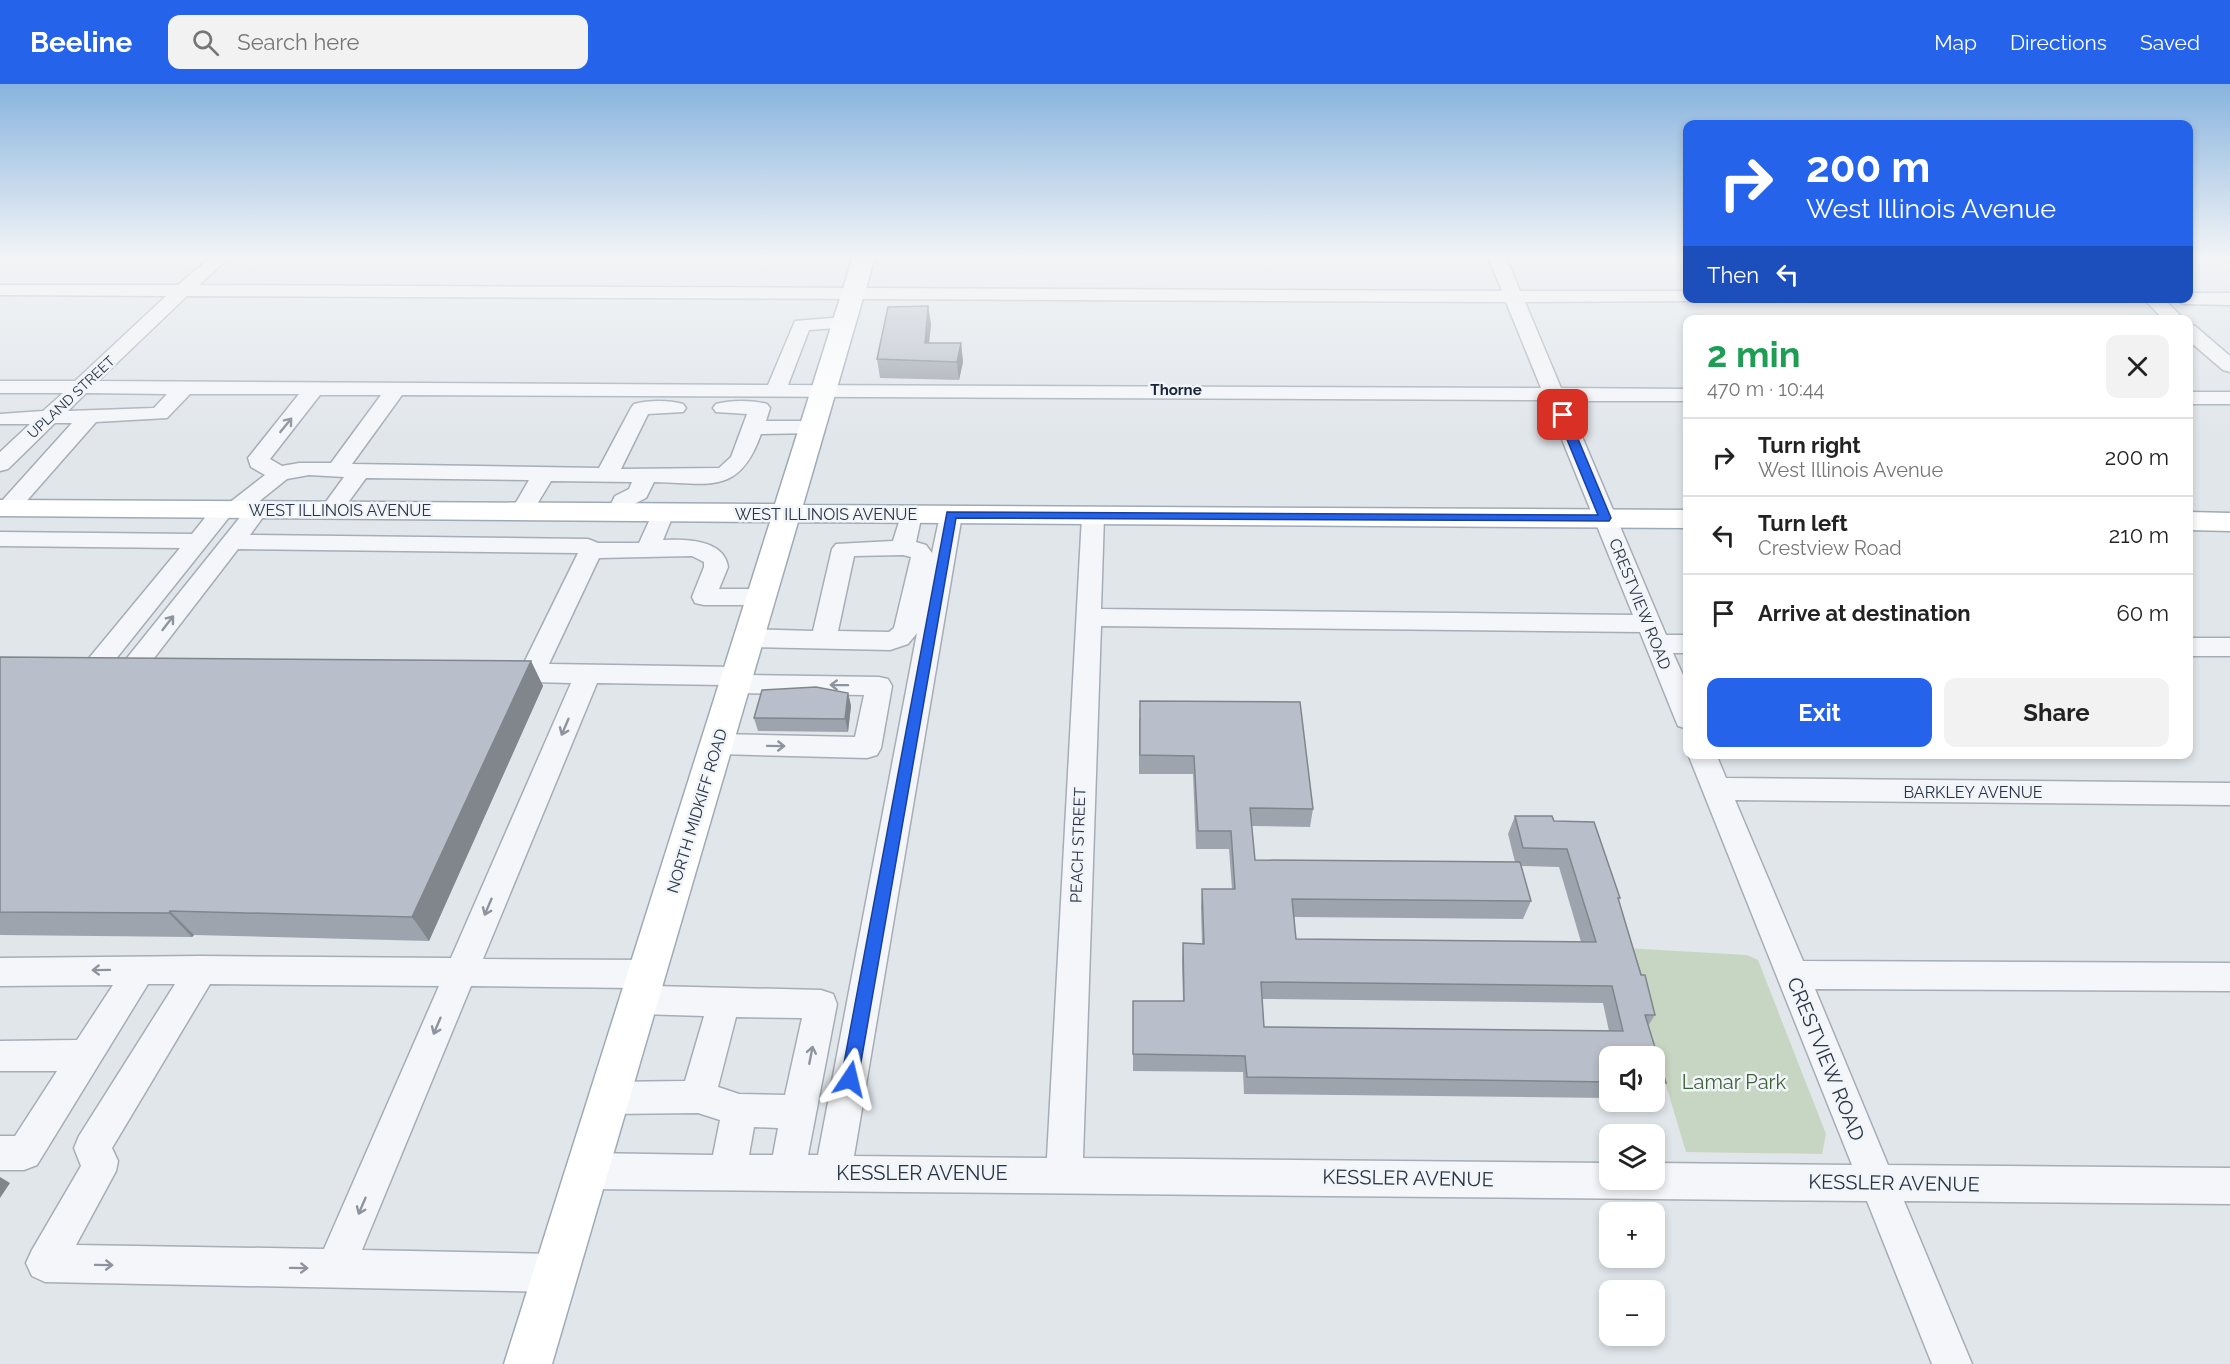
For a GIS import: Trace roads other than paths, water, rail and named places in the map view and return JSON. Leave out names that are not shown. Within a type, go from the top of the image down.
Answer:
[{"type":"main road","name":"NORTH MIDKIFF ROAD","points":[[528,1364],[846,317]]},
{"type":"main road","name":"WEST ILLINOIS AVENUE","points":[[4,508],[522,512],[616,508],[663,513],[1683,519]]},
{"type":"main road","points":[[2193,521],[2230,522]]},
{"type":"street","name":"UPLAND STREET","points":[[2,461],[155,317]]},
{"type":"street","points":[[776,390],[802,325],[825,317]]},
{"type":"street","name":"CRESTVIEW ROAD","points":[[1522,317],[1683,707]]},
{"type":"street","points":[[2193,334],[2230,366]]},
{"type":"street","points":[[0,387],[1683,395]]},
{"type":"street","points":[[2,421],[51,416],[160,414],[184,388]]},
{"type":"street","points":[[279,474],[259,462],[259,458],[315,388]]},
{"type":"street","points":[[336,471],[396,389]]},
{"type":"street","points":[[2193,398],[2230,399]]},
{"type":"street","points":[[164,669],[84,668],[199,541],[239,510],[279,474],[298,469],[336,471],[614,475],[719,476],[726,474],[740,461],[760,408],[641,408],[614,475],[612,495],[616,508]]},
{"type":"street","points":[[4,508],[90,416]]},
{"type":"street","points":[[753,428],[814,427]]},
{"type":"street","points":[[331,510],[360,471]]},
{"type":"street","points":[[522,512],[544,474]]},
{"type":"street","points":[[646,475],[638,493],[616,508],[521,673],[879,686],[867,748],[718,744]]},
{"type":"street","points":[[132,669],[232,542],[239,510]]},
{"type":"street","points":[[648,548],[663,513]]},
{"type":"street","points":[[903,548],[911,514]]},
{"type":"street","points":[[833,1173],[951,515]]},
{"type":"street","name":"PEACH STREET","points":[[1064,1174],[1093,516]]},
{"type":"street","points":[[0,539],[199,541]]},
{"type":"street","points":[[232,542],[647,550],[648,548],[695,548],[706,551],[715,559],[716,567],[704,597],[762,597]]},
{"type":"street","points":[[750,638],[823,640],[890,641],[899,638],[906,631],[922,557],[918,550],[844,549],[823,640]]},
{"type":"street","points":[[1088,617],[1652,634],[1683,643]]},
{"type":"street","points":[[2193,647],[2230,647]]},
{"type":"street","points":[[335,1269],[588,674]]},
{"type":"street","name":"CRESTVIEW ROAD","points":[[1704,759],[1952,1364]]},
{"type":"street","name":"BARKLEY AVENUE","points":[[1716,789],[2230,794]]},
{"type":"street","points":[[201,969],[92,1148],[100,1161],[98,1171],[45,1263],[556,1273]]},
{"type":"street","points":[[0,972],[201,969],[460,972],[643,987],[724,1001],[821,1004],[787,1173]]},
{"type":"street","points":[[0,1153],[24,1153],[140,970]]},
{"type":"street","points":[[1792,975],[2230,977]]},
{"type":"street","points":[[698,1097],[724,1001]]},
{"type":"street","points":[[0,1056],[86,1054]]},
{"type":"street","points":[[609,1098],[698,1097],[740,1110],[800,1112]]},
{"type":"street","points":[[728,1172],[740,1110]]},
{"type":"street","name":"KESSLER AVENUE","points":[[587,1171],[2230,1186]]},
{"type":"district","name":"Thorne","points":[[1176,390]]},
{"type":"park label","name":"Lamar Park","points":[[1734,1082]]}]
